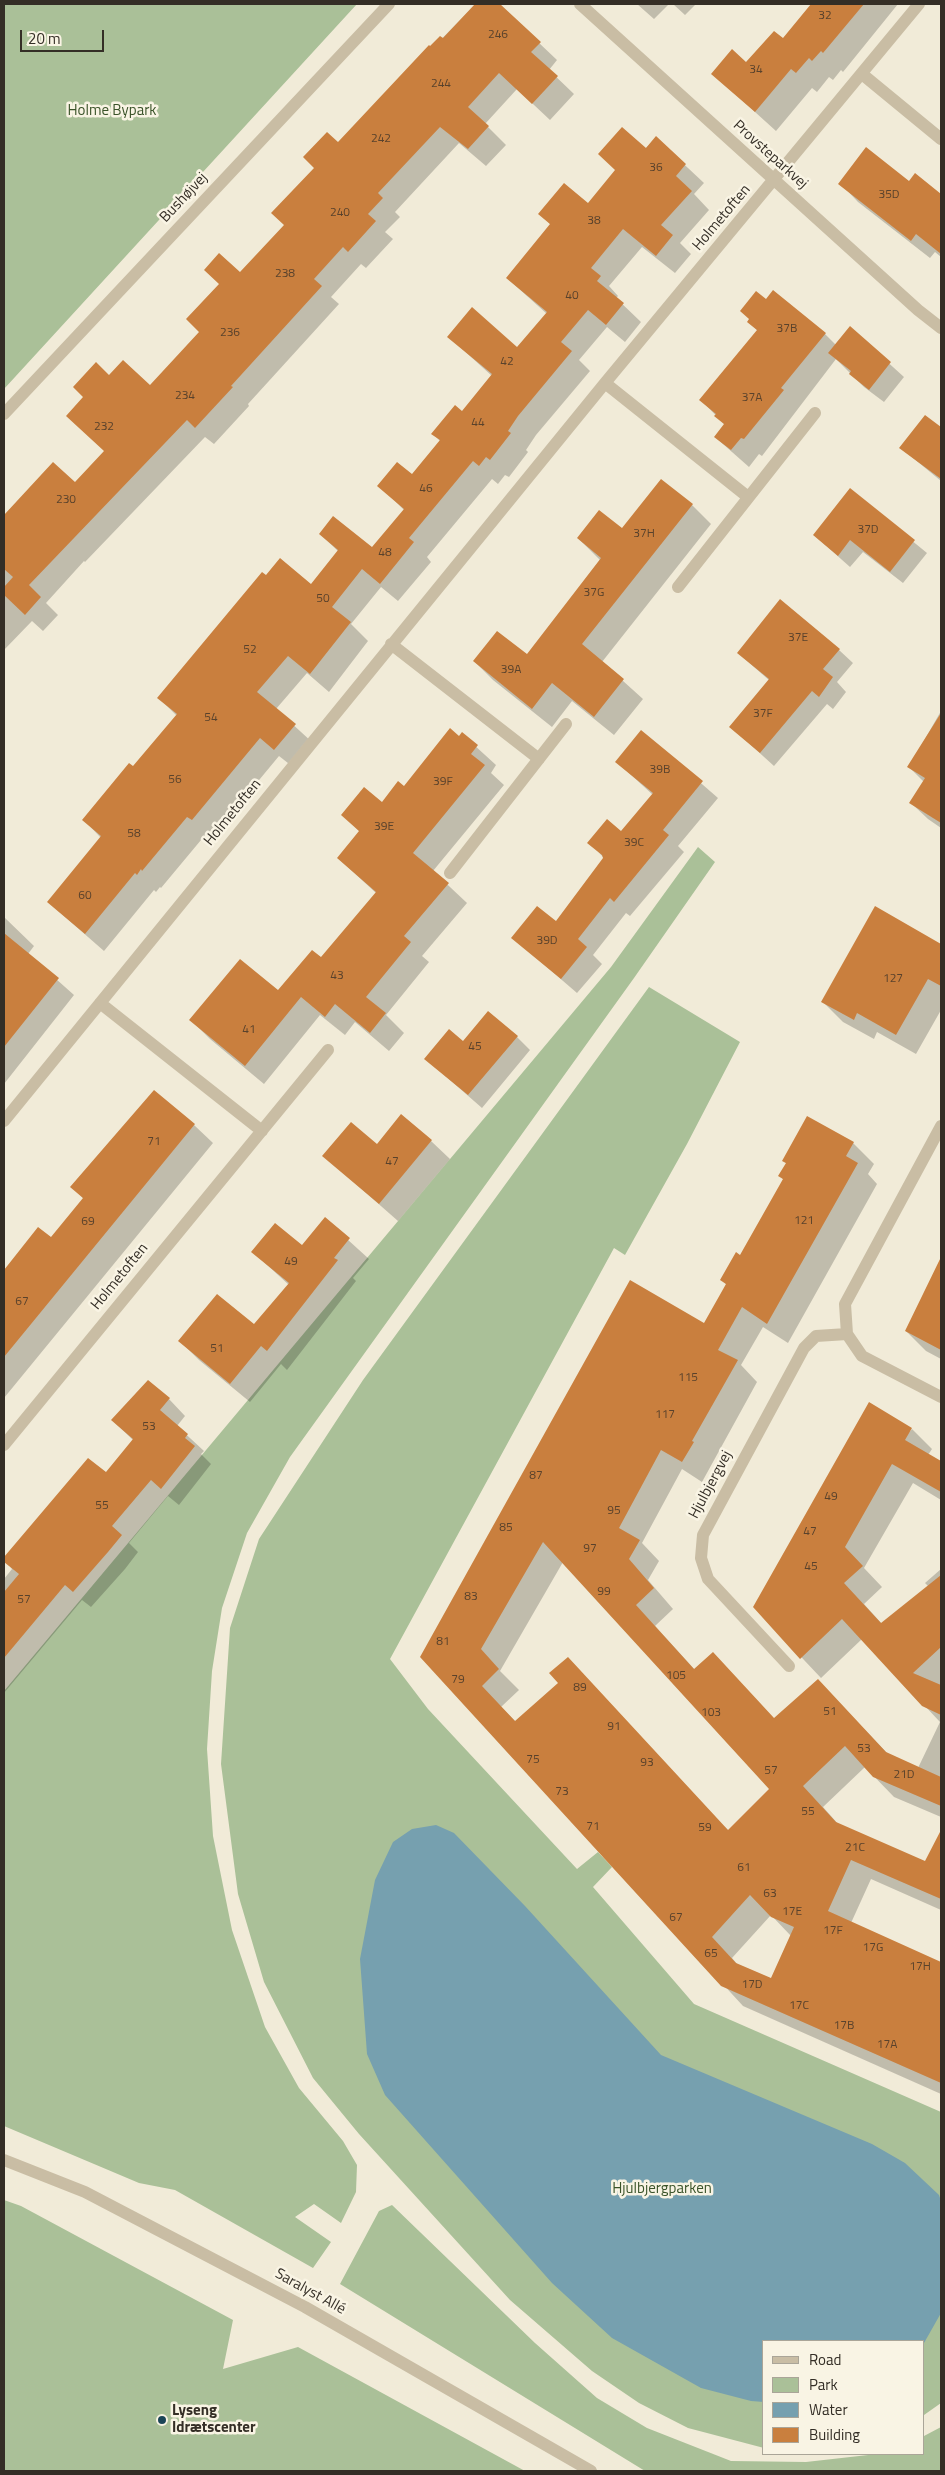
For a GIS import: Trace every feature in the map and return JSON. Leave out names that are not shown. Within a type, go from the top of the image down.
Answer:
[{"type":"street","name":"Bushøjvej","points":[[4,414],[389,4]]},
{"type":"street","name":"Provsteparkvej","points":[[580,4],[774,181],[918,310],[941,328]]},
{"type":"street","name":"Holmetoften","points":[[4,1121],[391,644],[919,4]]},
{"type":"street","points":[[862,74],[941,139]]},
{"type":"street","points":[[605,383],[748,497]]},
{"type":"street","points":[[678,586],[815,413]]},
{"type":"street","points":[[391,644],[539,759]]},
{"type":"street","points":[[450,873],[566,724]]},
{"type":"street","points":[[100,1003],[262,1131]]},
{"type":"street","name":"Holmetoften","points":[[4,1445],[328,1050]]},
{"type":"street","points":[[941,1126],[845,1304],[847,1334],[862,1356],[941,1397]]},
{"type":"street","name":"Hjulbjergvej","points":[[789,1666],[708,1579],[701,1558],[703,1534],[804,1348],[816,1336],[847,1334]]},
{"type":"street","name":"Saralyst Allé","points":[[4,2160],[85,2192],[305,2307],[591,2471]]},
{"type":"green space","name":"Holme Bypark","points":[[4,4],[357,4],[4,389]]},
{"type":"green space","points":[[698,847],[715,862],[634,978],[290,1457],[247,1533],[222,1608],[212,1671],[207,1749],[213,1836],[232,1930],[265,2027],[299,2088],[343,2141],[357,2165],[356,2192],[341,2223],[314,2204],[295,2217],[331,2242],[313,2268],[175,2190],[139,2183],[4,2126],[4,1691],[611,967]]},
{"type":"green space","name":"Hjulbjergparken","points":[[649,987],[740,1042],[687,1144],[625,1255],[614,1248],[390,1659],[428,1709],[577,1869],[598,1852],[612,1867],[593,1887],[694,2004],[941,2112],[941,2403],[925,2414],[925,2340],[762,2340],[762,2447],[688,2428],[639,2403],[592,2371],[510,2300],[359,2134],[313,2078],[264,1982],[238,1894],[221,1764],[230,1628],[259,1539],[363,1380]]},
{"type":"green space","points":[[4,2200],[21,2206],[233,2320],[223,2369],[298,2347],[525,2471],[4,2471]]},
{"type":"green space","points":[[392,2205],[535,2343],[597,2398],[647,2428],[731,2461],[806,2462],[868,2455],[925,2455],[925,2435],[941,2427],[941,2471],[645,2471],[340,2284],[379,2211]]},
{"type":"water","points":[[436,1825],[454,1833],[525,1906],[661,2055],[872,2144],[905,2163],[939,2195],[941,2201],[941,2313],[925,2341],[762,2340],[762,2402],[751,2401],[701,2388],[612,2338],[552,2283],[385,2095],[367,2054],[360,1959],[375,1880],[393,1842],[412,1829]]},
{"type":"building","points":[[475,4],[500,4],[541,42],[531,52],[558,76],[532,104],[499,73],[468,107],[489,126],[468,149],[440,127],[378,193],[383,198],[368,214],[376,221],[348,252],[343,247],[314,279],[322,286],[231,386],[233,387],[195,428],[187,420],[29,585],[41,597],[25,615],[4,595],[4,587],[13,577],[4,569],[4,515],[53,462],[75,482],[104,451],[66,416],[83,397],[73,387],[96,362],[109,375],[123,360],[150,385],[199,332],[186,319],[219,284],[204,270],[219,253],[240,272],[284,225],[271,213],[314,168],[303,157],[327,132],[338,142],[429,45],[440,36],[443,38]]},
{"type":"building","points":[[811,4],[864,4],[823,53],[821,51],[812,61],[809,58],[796,73],[791,69],[755,112],[711,74],[732,49],[746,62],[774,31],[783,38]]},
{"type":"building","points":[[622,127],[646,148],[656,136],[686,164],[676,176],[692,191],[661,225],[673,235],[656,256],[623,229],[591,268],[601,276],[597,281],[624,303],[606,325],[588,310],[561,342],[572,351],[518,416],[508,431],[511,433],[490,460],[486,457],[479,466],[473,461],[409,538],[414,542],[380,584],[362,569],[332,607],[351,622],[310,674],[288,656],[257,692],[296,724],[274,750],[260,738],[192,820],[187,817],[142,871],[141,869],[137,875],[135,873],[85,934],[47,902],[101,836],[82,820],[129,763],[133,766],[177,714],[157,698],[262,572],[266,575],[280,558],[311,584],[338,550],[319,534],[333,516],[372,547],[404,509],[377,486],[397,462],[412,474],[440,440],[431,434],[455,405],[462,411],[492,374],[447,337],[472,307],[517,347],[547,312],[506,278],[550,224],[538,214],[564,183],[588,203],[615,170],[598,154]]},
{"type":"building","points":[[866,147],[909,181],[915,173],[941,194],[941,254],[916,234],[911,241],[838,184]]},
{"type":"building","points":[[773,290],[826,333],[781,388],[784,390],[744,439],[741,438],[731,450],[714,437],[724,424],[714,416],[716,414],[699,400],[757,330],[747,322],[749,319],[740,311],[756,291],[766,299]]},
{"type":"building","points":[[850,326],[891,362],[869,390],[849,374],[851,371],[828,353]]},
{"type":"building","points":[[925,415],[941,427],[941,479],[899,448]]},
{"type":"building","points":[[661,479],[693,504],[582,644],[624,679],[594,717],[552,683],[532,709],[473,661],[497,631],[527,654],[601,558],[577,538],[599,510],[622,528]]},
{"type":"building","points":[[850,488],[915,540],[890,572],[850,540],[838,556],[813,535]]},
{"type":"building","points":[[780,599],[840,649],[823,669],[833,677],[819,697],[812,691],[760,753],[729,727],[769,679],[737,653]]},
{"type":"building","points":[[941,713],[941,823],[909,803],[925,778],[907,767]]},
{"type":"building","points":[[450,728],[459,736],[462,732],[478,745],[471,754],[485,765],[413,853],[449,883],[404,936],[411,942],[366,997],[386,1013],[370,1033],[335,1004],[325,1017],[301,997],[245,1066],[189,1020],[240,959],[278,990],[312,950],[321,957],[376,892],[337,858],[359,831],[341,815],[364,787],[382,802],[398,781],[404,786]]},
{"type":"building","points":[[641,730],[703,781],[663,830],[669,835],[614,902],[610,898],[578,939],[587,947],[561,979],[511,938],[537,906],[556,921],[603,858],[602,855],[587,843],[607,819],[621,831],[653,793],[615,762]]},
{"type":"building","points":[[875,906],[941,944],[941,986],[928,979],[896,1035],[857,1013],[854,1020],[821,1002]]},
{"type":"building","points":[[4,933],[59,978],[4,1047]]},
{"type":"building","points":[[488,1011],[518,1036],[468,1095],[424,1059],[449,1029],[463,1041]]},
{"type":"building","points":[[154,1090],[195,1124],[4,1357],[4,1270],[38,1227],[51,1237],[83,1198],[70,1187]]},
{"type":"building","points":[[401,1114],[432,1140],[379,1204],[322,1156],[351,1122],[377,1144]]},
{"type":"building","points":[[807,1116],[854,1142],[846,1156],[858,1163],[767,1324],[742,1307],[718,1350],[738,1360],[692,1441],[694,1442],[682,1462],[661,1450],[619,1528],[640,1540],[629,1559],[654,1588],[636,1605],[694,1669],[713,1652],[774,1718],[818,1679],[886,1752],[941,1777],[941,1806],[873,1777],[845,1746],[803,1786],[836,1822],[925,1861],[941,1830],[941,1899],[851,1860],[828,1911],[941,1962],[941,2083],[721,1986],[420,1657],[630,1280],[704,1323],[726,1284],[720,1280],[736,1252],[740,1255],[783,1179],[778,1176],[786,1163],[782,1161]],"holes":[[[543,1542],[769,1789],[728,1830],[568,1657],[549,1673],[558,1683],[515,1721],[482,1686],[499,1669],[481,1649]],[[750,1895],[771,1917],[794,1927],[771,1978],[736,1963],[712,1937]]]},
{"type":"building","points":[[325,1217],[350,1238],[334,1258],[338,1260],[267,1351],[261,1346],[230,1384],[178,1341],[217,1294],[254,1324],[289,1283],[251,1252],[275,1223],[302,1245]]},
{"type":"building","points":[[941,1257],[941,1350],[905,1331]]},
{"type":"building","points":[[148,1380],[170,1398],[160,1410],[188,1434],[185,1438],[195,1446],[161,1489],[151,1480],[112,1526],[122,1535],[108,1552],[73,1592],[65,1585],[4,1658],[4,1592],[19,1574],[4,1562],[4,1557],[88,1458],[106,1472],[133,1439],[111,1420]]},
{"type":"building","points":[[869,1402],[912,1428],[905,1440],[941,1461],[941,1492],[892,1464],[845,1547],[863,1566],[844,1583],[881,1623],[941,1575],[941,1647],[913,1673],[941,1685],[941,1715],[922,1706],[842,1619],[800,1659],[753,1607]]},
{"type":"place","name":"Lyseng Idrætscenter","points":[[162,2420]]}]
